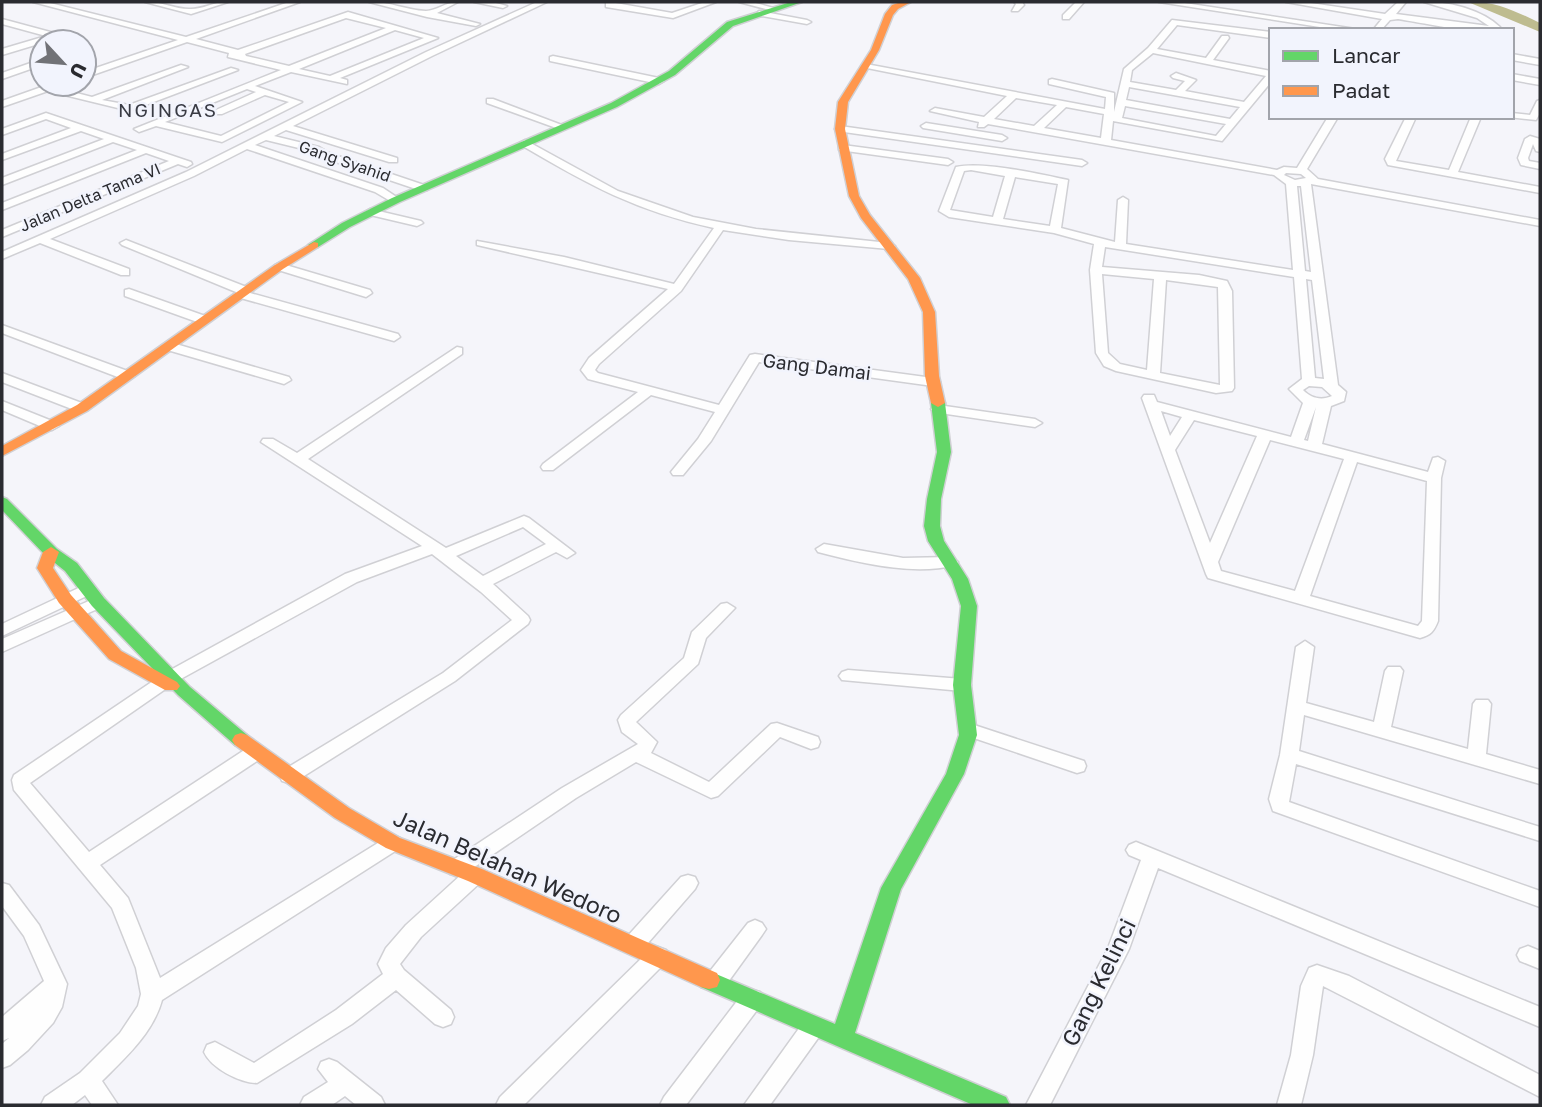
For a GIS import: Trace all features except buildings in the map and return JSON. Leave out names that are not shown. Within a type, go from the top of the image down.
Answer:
[{"type":"street","points":[[37,2],[186,43],[338,81],[365,67],[436,39],[347,15],[238,55]]},
{"type":"street","points":[[149,2],[195,11],[224,2]]},
{"type":"street","points":[[162,5],[172,2]]},
{"type":"street","points":[[98,70],[296,2]]},
{"type":"street","points":[[373,2],[476,24]]},
{"type":"street","points":[[426,15],[452,2]]},
{"type":"street","points":[[478,2],[500,4]]},
{"type":"street","points":[[2,256],[166,186],[429,54],[543,2]]},
{"type":"street","points":[[616,2],[609,5],[642,5],[675,15],[712,2]]},
{"type":"street","points":[[743,2],[807,22]]},
{"type":"street","points":[[2,452],[82,408],[279,267],[370,212],[659,81],[730,24],[762,7],[798,2]]},
{"type":"street","points":[[842,1038],[868,951],[891,888],[954,774],[966,745],[968,729],[962,685],[969,606],[942,563],[932,526],[933,499],[944,452],[933,382],[930,324],[926,303],[914,278],[854,196],[840,129],[843,102],[866,67],[889,14],[900,2]]},
{"type":"street","points":[[1066,17],[1080,2]]},
{"type":"street","points":[[1164,2],[1344,28]]},
{"type":"street","points":[[1290,2],[1481,28]]},
{"type":"street","points":[[1342,10],[1349,2]]},
{"type":"street","points":[[1387,28],[1402,2]]},
{"type":"street","points":[[1428,2],[1480,16],[1496,27],[1492,28]]},
{"type":"street","points":[[1418,3],[1439,5]]},
{"type":"street","points":[[1378,28],[1392,16]]},
{"type":"street","points":[[2,21],[28,28]]},
{"type":"street","points":[[1151,50],[1269,73],[1220,138],[1205,138],[1121,122],[1117,119],[1128,69],[1179,21],[1269,36]]},
{"type":"street","points":[[139,129],[393,28]]},
{"type":"street","points":[[1208,61],[1224,38]]},
{"type":"street","points":[[2,52],[28,44]]},
{"type":"street","points":[[1514,55],[1540,59]]},
{"type":"street","points":[[553,59],[659,81]]},
{"type":"street","points":[[173,64],[219,76]]},
{"type":"street","points":[[2,76],[28,67]]},
{"type":"street","points":[[93,100],[184,67]]},
{"type":"street","points":[[866,67],[1108,112]]},
{"type":"street","points":[[86,98],[118,107],[136,107],[233,70]]},
{"type":"street","points":[[1176,76],[1191,80],[1178,93]]},
{"type":"street","points":[[1514,77],[1540,82]]},
{"type":"street","points":[[1052,82],[1107,92],[1112,99],[1108,112],[1106,141]]},
{"type":"street","points":[[1125,84],[1247,105]]},
{"type":"street","points":[[156,122],[203,136],[224,139],[297,102],[248,87]]},
{"type":"street","points":[[219,112],[264,92]]},
{"type":"street","points":[[973,133],[1016,93]]},
{"type":"street","points":[[2,104],[28,95]]},
{"type":"street","points":[[490,101],[562,127]]},
{"type":"street","points":[[1121,102],[1233,122]]},
{"type":"street","points":[[1038,128],[1065,103]]},
{"type":"street","points":[[1514,116],[1533,118],[1540,103]]},
{"type":"street","points":[[197,106],[230,116]]},
{"type":"street","points":[[935,111],[1290,174],[1309,180],[1540,223]]},
{"type":"street","points":[[2,132],[46,116],[146,150]]},
{"type":"street","points":[[1308,381],[1290,174],[1321,119]]},
{"type":"street","points":[[1290,174],[1331,119]]},
{"type":"street","points":[[1410,119],[1391,163],[1540,190]]},
{"type":"street","points":[[1452,175],[1475,119]]},
{"type":"street","points":[[926,126],[1002,138]]},
{"type":"street","points":[[287,127],[393,160]]},
{"type":"street","points":[[2,157],[80,128]]},
{"type":"street","points":[[840,129],[1082,163]]},
{"type":"street","name":"Gang Syahid","points":[[267,137],[315,149],[324,155],[423,188]]},
{"type":"street","points":[[2,182],[113,139]]},
{"type":"street","points":[[1540,149],[1536,140],[1530,139],[1523,158],[1526,163],[1540,166]]},
{"type":"street","points":[[525,143],[628,199],[720,227],[889,246]]},
{"type":"street","points":[[248,146],[379,190],[396,200]]},
{"type":"street","points":[[843,148],[948,162]]},
{"type":"street","points":[[2,207],[146,150]]},
{"type":"street","name":"Jalan Delta Tama VI","points":[[2,234],[182,162],[146,150]]},
{"type":"street","points":[[1055,230],[1065,183],[1011,173],[961,168],[944,211],[950,215],[1055,230],[1120,247],[1318,277]]},
{"type":"street","points":[[997,221],[1011,173]]},
{"type":"street","points":[[1309,180],[1540,216]]},
{"type":"street","points":[[1309,180],[1331,385]]},
{"type":"street","points":[[1120,247],[1123,200]]},
{"type":"street","points":[[370,212],[417,223]]},
{"type":"street","points":[[720,227],[677,288],[588,367],[593,376],[722,410]]},
{"type":"street","points":[[39,239],[125,272]]},
{"type":"street","points":[[1096,270],[1214,281],[1225,286],[1229,386],[1219,390],[1116,367],[1104,358],[1096,270],[1100,242]]},
{"type":"street","points":[[126,243],[243,292],[394,338]]},
{"type":"street","points":[[481,243],[677,288]]},
{"type":"street","points":[[279,267],[366,293]]},
{"type":"street","points":[[1153,375],[1160,276]]},
{"type":"street","points":[[129,293],[204,320]]},
{"type":"street","points":[[2,329],[128,376]]},
{"type":"street","points":[[169,346],[284,380]]},
{"type":"street","points":[[298,458],[457,351]]},
{"type":"street","name":"Gang Damai","points":[[678,472],[704,441],[755,358],[933,382]]},
{"type":"street","points":[[2,377],[82,408]]},
{"type":"street","points":[[1308,381],[1331,385],[1339,392],[1339,398],[1318,402],[1300,396],[1296,389],[1300,383],[1308,381]]},
{"type":"street","points":[[548,467],[648,391]]},
{"type":"street","points":[[1151,402],[1190,415],[1352,457],[1436,470],[1430,621],[1426,629],[1413,631],[1300,600],[1220,577],[1211,570],[1151,402]]},
{"type":"street","points":[[1296,443],[1318,402]]},
{"type":"street","points":[[1314,447],[1318,402]]},
{"type":"street","points":[[2,405],[52,426]]},
{"type":"street","points":[[938,409],[1035,423]]},
{"type":"street","points":[[1169,449],[1190,415]]},
{"type":"street","points":[[1210,562],[1265,435]]},
{"type":"street","points":[[268,442],[298,458],[441,550],[483,583],[522,620],[449,677],[289,776]]},
{"type":"street","points":[[1300,600],[1352,457]]},
{"type":"street","name":"Jalan Belahan Wedoro","points":[[2,502],[51,552],[71,567],[92,595],[168,678],[256,752],[342,813],[393,843],[466,872],[813,1027],[998,1105]]},
{"type":"street","points":[[53,1105],[88,1080],[128,1040],[148,1009],[152,994],[147,968],[121,904],[21,785],[21,780],[168,678],[351,579],[524,521],[562,549],[483,583]]},
{"type":"street","points":[[824,549],[870,558],[942,563]]},
{"type":"street","points":[[51,552],[44,568],[70,605],[115,654],[140,671],[168,678]]},
{"type":"street","points":[[2,631],[92,595]]},
{"type":"street","points":[[2,646],[70,605]]},
{"type":"street","points":[[443,1017],[396,977],[389,964],[393,953],[466,872],[569,793],[646,748],[648,742],[628,727],[629,717],[692,660],[698,636],[727,608]]},
{"type":"street","points":[[1305,647],[1279,805],[1285,810],[1540,900]]},
{"type":"street","points":[[1381,731],[1394,671]]},
{"type":"street","points":[[848,676],[962,685]]},
{"type":"street","points":[[1476,759],[1482,704]]},
{"type":"street","points":[[1296,706],[1540,777]]},
{"type":"street","points":[[636,754],[710,791],[777,729],[811,742]]},
{"type":"street","points":[[968,729],[1077,766]]},
{"type":"street","points":[[87,863],[256,752]]},
{"type":"street","points":[[1289,755],[1540,834]]},
{"type":"street","points":[[152,994],[393,843]]},
{"type":"street","name":"Gang Kelinci","points":[[1038,1105],[1118,949],[1144,853],[1540,1017]]},
{"type":"street","points":[[633,945],[688,883]]},
{"type":"street","points":[[2,1058],[48,1014],[55,999],[56,984],[32,930],[6,905]]},
{"type":"street","points":[[715,982],[755,929]]},
{"type":"street","points":[[508,1105],[658,956]]},
{"type":"street","points":[[1289,1105],[1303,1055],[1312,986],[1317,974],[1540,1087]]},
{"type":"street","points":[[215,1052],[248,1073],[257,1073],[344,1017],[396,977]]},
{"type":"street","points":[[2,1031],[56,984]]},
{"type":"street","points":[[672,1105],[752,999]]},
{"type":"street","points":[[756,1105],[813,1027]]},
{"type":"street","points":[[312,1105],[337,1076],[373,1105]]},
{"type":"street","points":[[88,1080],[106,1105]]},
{"type":"waterway","points":[[1475,2],[1497,8],[1540,28]]},
{"type":"traffic: fast","points":[[314,245],[346,225],[396,200],[614,105],[672,73],[730,24],[798,2]]},
{"type":"traffic: fast","points":[[842,1038],[891,888],[955,774],[968,735],[962,685],[969,606],[960,579],[936,541],[932,526],[934,499],[944,452],[938,403]]},
{"type":"traffic: fast","points":[[2,502],[51,552],[71,567],[98,602],[184,691],[241,740]]},
{"type":"traffic: fast","points":[[709,980],[998,1105]]},
{"type":"traffic: slow","points":[[907,2],[895,7],[889,14],[875,50],[843,102],[840,129],[854,196],[865,216],[914,278],[929,312],[932,376],[938,403]]},
{"type":"traffic: slow","points":[[2,452],[82,408],[279,267],[314,245]]},
{"type":"traffic: slow","points":[[51,552],[45,568],[65,599],[115,655],[171,686]]},
{"type":"traffic: slow","points":[[241,740],[342,813],[393,843],[475,875],[709,980]]},
{"type":"district","name":"NGINGAS","points":[[168,109]]}]
